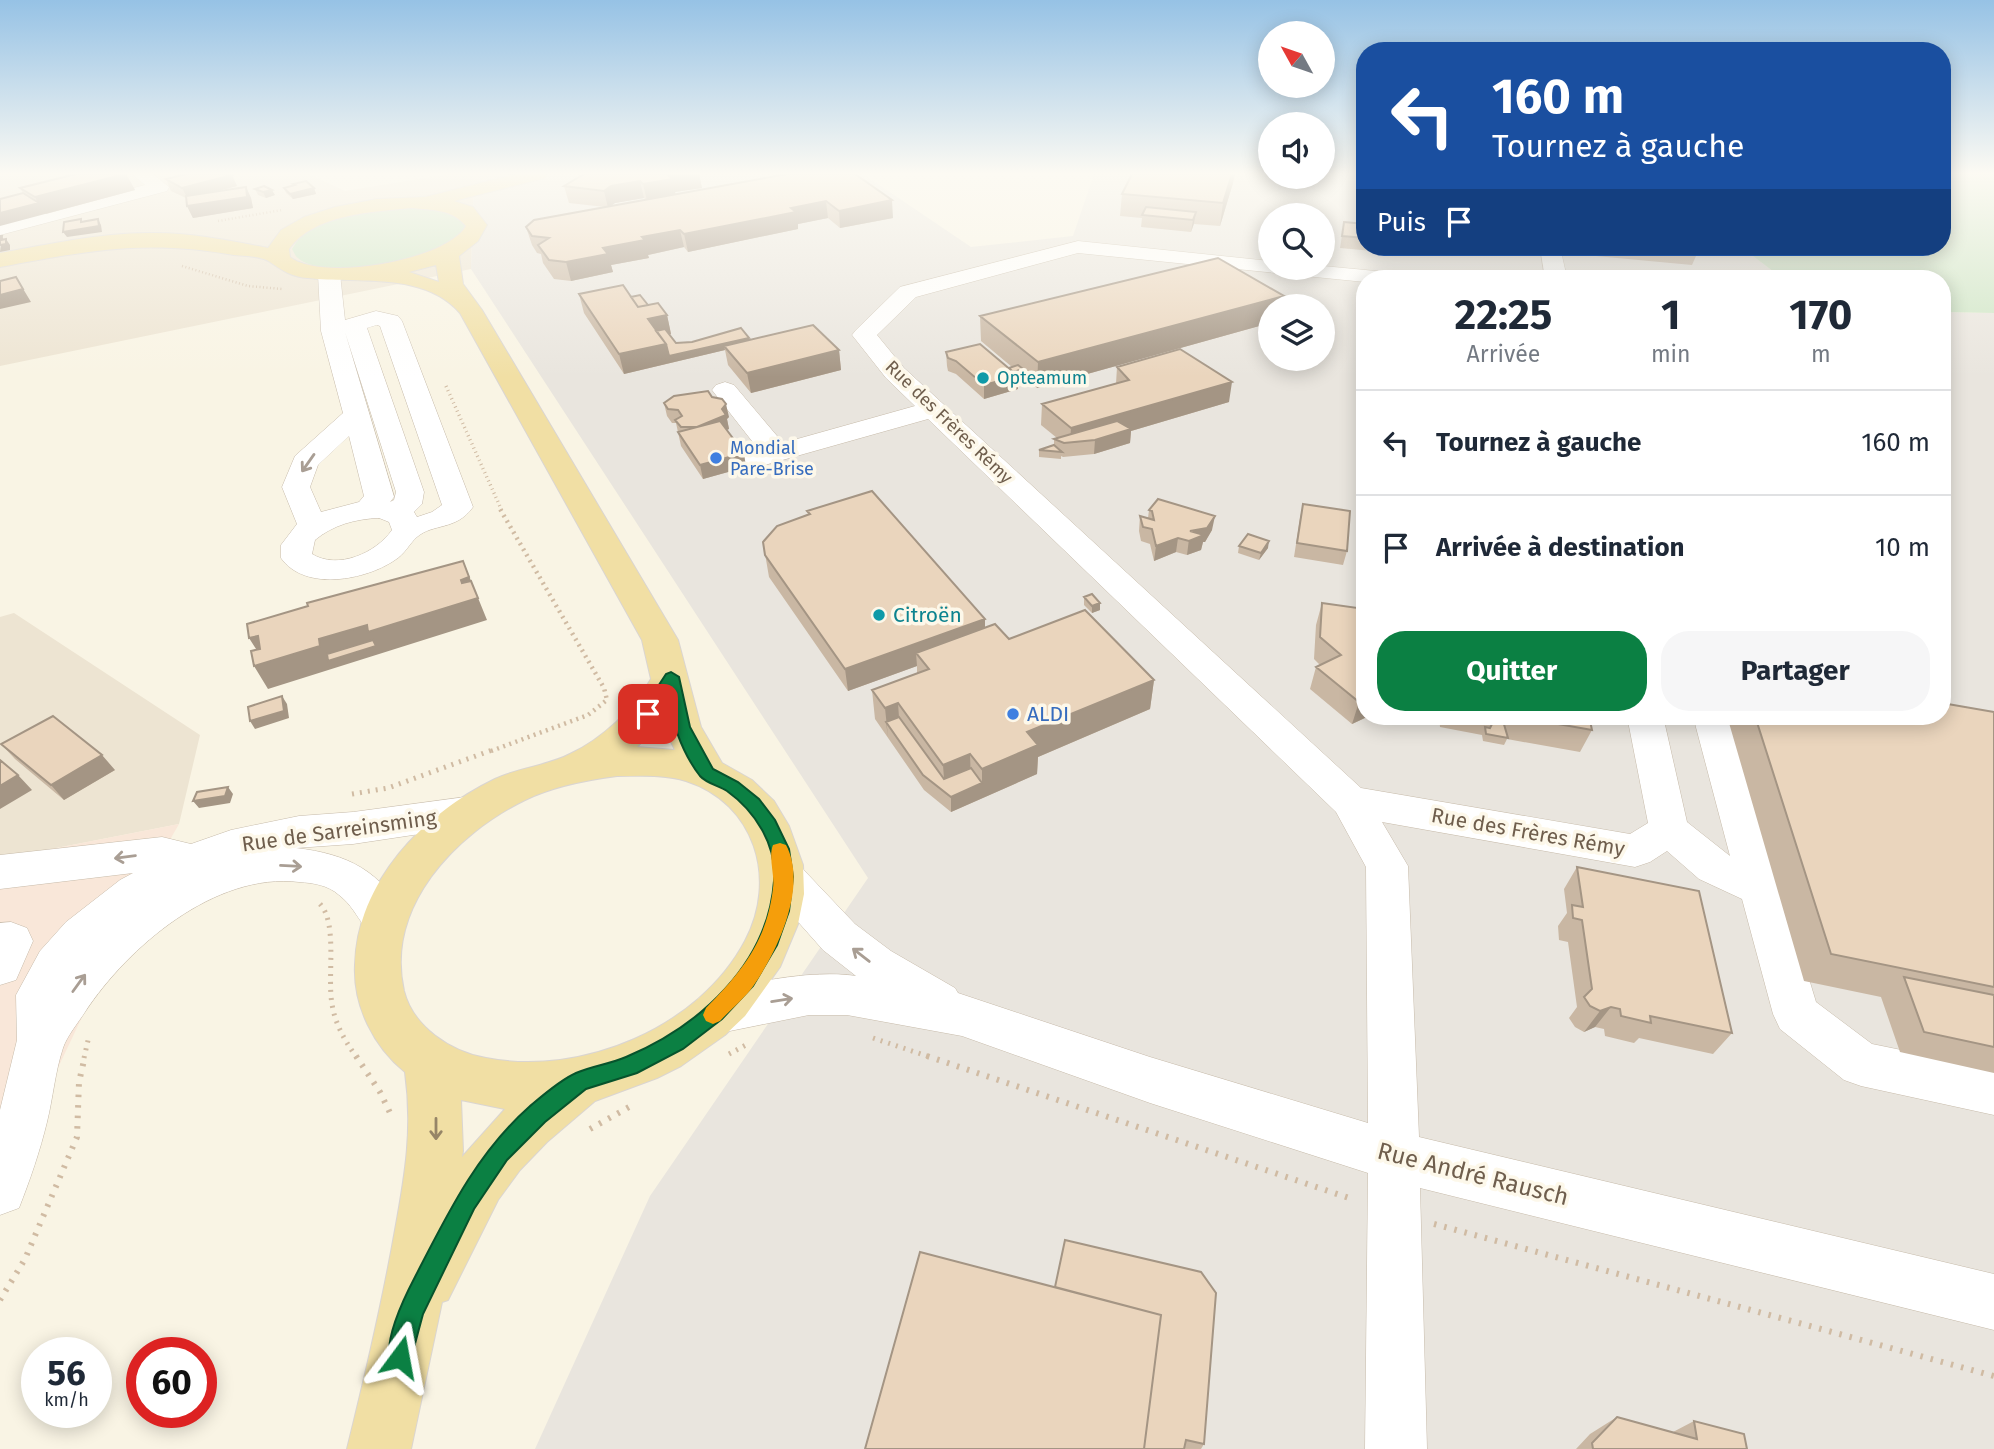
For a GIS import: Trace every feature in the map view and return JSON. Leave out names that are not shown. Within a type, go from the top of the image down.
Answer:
[{"type":"main road","points":[[0,260],[107,242]]},
{"type":"main road","points":[[188,242],[278,256],[284,263],[295,268],[329,274],[375,272],[415,264],[448,252],[465,242]]},
{"type":"main road","points":[[206,243],[222,242]]},
{"type":"main road","points":[[278,256],[283,242]]},
{"type":"main road","points":[[448,252],[446,267],[456,295],[470,310],[660,640],[682,727],[707,773]]},
{"type":"main road","points":[[375,272],[456,295]]},
{"type":"main road","points":[[584,765],[638,725],[658,702],[671,677]]},
{"type":"main road","points":[[649,761],[679,765],[707,773],[732,786],[753,803],[769,825],[780,849],[784,877],[780,911],[768,945],[746,980],[715,1013],[676,1042],[630,1066],[580,1081],[537,1087],[497,1086],[460,1076],[429,1061],[398,1033],[380,998],[376,959],[384,919],[405,879],[435,842],[473,811],[521,785],[584,765],[649,761]]},
{"type":"main road","points":[[379,1449],[411,1311],[436,1151],[436,1105],[429,1061]]},
{"type":"main road","points":[[411,1311],[466,1200],[500,1152],[537,1114],[580,1081]]},
{"type":"street","name":"Rue des Frères Rémy","points":[[1258,266],[1078,247],[908,292],[864,335],[895,373],[1350,801],[1387,866],[1395,1214],[1396,1449]]},
{"type":"street","points":[[1335,273],[1356,275]]},
{"type":"street","points":[[329,274],[328,291],[342,326],[356,415],[379,497],[390,517],[394,548],[355,566],[314,568],[297,558],[297,543],[313,527],[340,514],[390,517],[443,518],[458,507],[390,321],[376,318],[342,326]]},
{"type":"street","points":[[342,326],[355,328],[359,335],[410,492],[407,504],[390,517]]},
{"type":"street","points":[[725,390],[776,453]]},
{"type":"street","points":[[747,462],[933,409]]},
{"type":"street","points":[[313,527],[296,487],[300,474],[305,462],[356,415]]},
{"type":"street","points":[[1647,725],[1669,830],[1714,867],[1759,888]]},
{"type":"street","points":[[1714,725],[1796,1014],[1861,1064],[1994,1092]]},
{"type":"street","name":"Rue des Frères Rémy","points":[[1350,801],[1635,851],[1669,830]]},
{"type":"street","name":"Rue de Sarreinsming","points":[[41,1040],[39,995],[65,955],[82,935],[135,892],[192,861],[231,846],[299,832],[353,828],[473,811]]},
{"type":"street","points":[[0,873],[162,853],[192,861]]},
{"type":"street","points":[[0,1189],[22,1123],[41,1040],[92,966],[149,914],[195,888],[237,872],[275,865],[330,871],[350,880],[367,895],[384,919]]},
{"type":"street","name":"Rue André Rausch","points":[[784,877],[839,937],[875,965],[962,1015]]},
{"type":"street","points":[[0,942],[11,941],[0,966]]},
{"type":"street","name":"Rue André Rausch","points":[[715,1013],[809,995],[847,995],[962,1015],[1150,1080],[1394,1156],[1994,1302]]},
{"type":"path","points":[[310,896],[326,908],[332,998],[337,1025],[384,1098],[393,1120]]},
{"type":"path","points":[[0,1300],[25,1259],[77,1137],[79,1083],[90,1029]]},
{"type":"path","points":[[871,1037],[1395,1214],[1994,1376]]},
{"type":"path","points":[[719,1059],[752,1042]]},
{"type":"path","points":[[580,1134],[639,1102]]},
{"type":"shaded area","points":[[0,242],[472,242],[471,269],[0,366]]},
{"type":"shaded area","points":[[472,242],[963,242],[971,247],[1021,242],[1258,242],[1258,280],[1335,280],[1335,242],[1356,242],[1356,256],[1753,256],[1771,270],[1356,270],[1356,725],[1951,725],[1951,312],[1994,313],[1994,1449],[535,1449],[650,1196],[868,878],[471,269]]},
{"type":"shaded area","points":[[14,613],[200,735],[179,824],[0,859],[0,617]]},
{"type":"shaded area","points":[[179,824],[148,878],[0,1190],[0,859]]},
{"type":"green space","points":[[298,242],[449,242],[409,261],[376,267],[339,269],[308,264],[297,257],[292,249]]},
{"type":"green space","points":[[1951,242],[1994,242],[1994,313],[1951,312],[1951,270],[1771,270],[1753,256],[1951,256]]},
{"type":"building","points":[[543,242],[636,242],[603,248],[608,254],[566,262],[549,260],[538,245]]},
{"type":"building","points":[[1218,258],[1281,294],[1258,294],[1258,303],[1038,362],[980,316]]},
{"type":"building","points":[[16,277],[23,289],[0,295],[0,281]]},
{"type":"building","points":[[623,285],[638,307],[658,303],[667,315],[648,319],[666,344],[619,354],[579,294]]},
{"type":"building","points":[[640,295],[648,305],[638,307],[631,297]]},
{"type":"building","points":[[813,325],[839,350],[747,373],[724,346]]},
{"type":"building","points":[[741,328],[749,338],[669,356],[666,344],[656,331],[665,329],[676,343],[692,342]]},
{"type":"building","points":[[980,344],[1018,376],[984,385],[956,361],[948,358],[946,352]]},
{"type":"building","points":[[1180,349],[1232,382],[1071,428],[1042,404],[1129,380],[1117,367]]},
{"type":"building","points":[[1018,365],[1023,369],[1013,372],[1009,368]]},
{"type":"building","points":[[708,391],[712,397],[722,399],[726,404],[722,409],[726,415],[697,427],[681,427],[675,420],[682,416],[678,410],[668,409],[664,403],[674,396]]},
{"type":"building","points":[[720,421],[744,453],[700,465],[678,432]]},
{"type":"building","points":[[1117,421],[1131,429],[1095,440],[1064,443],[1054,439]]},
{"type":"building","points":[[1054,445],[1062,452],[1039,450]]},
{"type":"building","name":"Citroën","points":[[872,491],[985,619],[845,669],[765,555],[763,542],[777,526],[810,514],[807,511]]},
{"type":"building","points":[[1158,499],[1215,516],[1207,528],[1190,531],[1204,535],[1189,541],[1178,538],[1156,546],[1152,529],[1143,527],[1140,516],[1154,520],[1152,511],[1149,510]]},
{"type":"building","points":[[1303,504],[1350,511],[1347,551],[1297,543]]},
{"type":"building","points":[[1248,534],[1269,541],[1261,553],[1239,546]]},
{"type":"building","points":[[463,561],[469,577],[461,580],[462,583],[471,581],[478,598],[368,632],[367,625],[319,639],[320,646],[254,666],[251,651],[260,649],[258,636],[249,638],[247,624],[308,606],[307,603]]},
{"type":"building","points":[[1092,594],[1100,603],[1092,606],[1084,597]]},
{"type":"building","points":[[1322,603],[1356,608],[1356,700],[1316,667],[1341,655],[1320,637]]},
{"type":"building","name":"ALDI","points":[[1085,610],[1154,680],[1027,732],[1038,745],[982,769],[970,754],[943,765],[898,703],[885,708],[872,690],[929,669],[916,653],[995,624],[1009,639]]},
{"type":"building","points":[[373,640],[376,646],[328,661],[327,654]]},
{"type":"building","points":[[282,696],[284,711],[250,721],[248,707]]},
{"type":"building","points":[[1951,705],[1994,712],[1994,987],[1831,954],[1758,725],[1951,725]]},
{"type":"building","points":[[53,716],[102,755],[51,785],[1,744]]},
{"type":"building","points":[[899,717],[944,779],[971,768],[982,783],[951,797],[923,775],[886,722]]},
{"type":"building","points":[[1492,725],[1504,725],[1508,738],[1486,734],[1485,727],[1490,728]]},
{"type":"building","points":[[1563,725],[1591,725],[1592,730]]},
{"type":"building","points":[[0,760],[18,775],[0,786]]},
{"type":"building","points":[[228,787],[225,796],[193,801],[197,792]]},
{"type":"building","points":[[1577,867],[1699,891],[1732,1033],[1650,1016],[1651,1023],[1621,1016],[1620,1009],[1611,1007],[1600,1011],[1590,1006],[1584,997],[1592,989],[1582,920],[1573,918],[1572,905],[1583,907]]},
{"type":"building","points":[[1904,977],[1994,995],[1994,1047],[1924,1032]]},
{"type":"building","points":[[1065,1240],[1201,1272],[1216,1293],[1204,1444],[1186,1440],[1184,1449],[1144,1449],[1161,1315],[1055,1287]]},
{"type":"building","points":[[920,1252],[1161,1315],[1144,1449],[865,1449]]},
{"type":"building","points":[[1617,1417],[1697,1439],[1694,1421],[1744,1434],[1747,1449],[1593,1449],[1592,1443]]},
{"type":"slow traffic","points":[[713,1015],[746,980],[768,945],[780,911],[784,877],[780,850]]},
{"type":"place","name":"Opteamum","points":[[983,378]]},
{"type":"place","name":"Mondial Pare-Brise","points":[[716,458]]},
{"type":"place","name":"Citroën","points":[[879,615]]},
{"type":"place","name":"ALDI","points":[[1013,714]]},
{"type":"route","points":[[400,1357],[411,1311],[466,1200],[500,1152],[537,1114],[580,1081],[630,1066],[676,1042],[715,1013],[746,980],[768,945],[780,911],[784,877],[780,849],[769,825],[753,803],[732,786],[707,773],[682,727],[671,677],[658,702],[648,714]]}]
